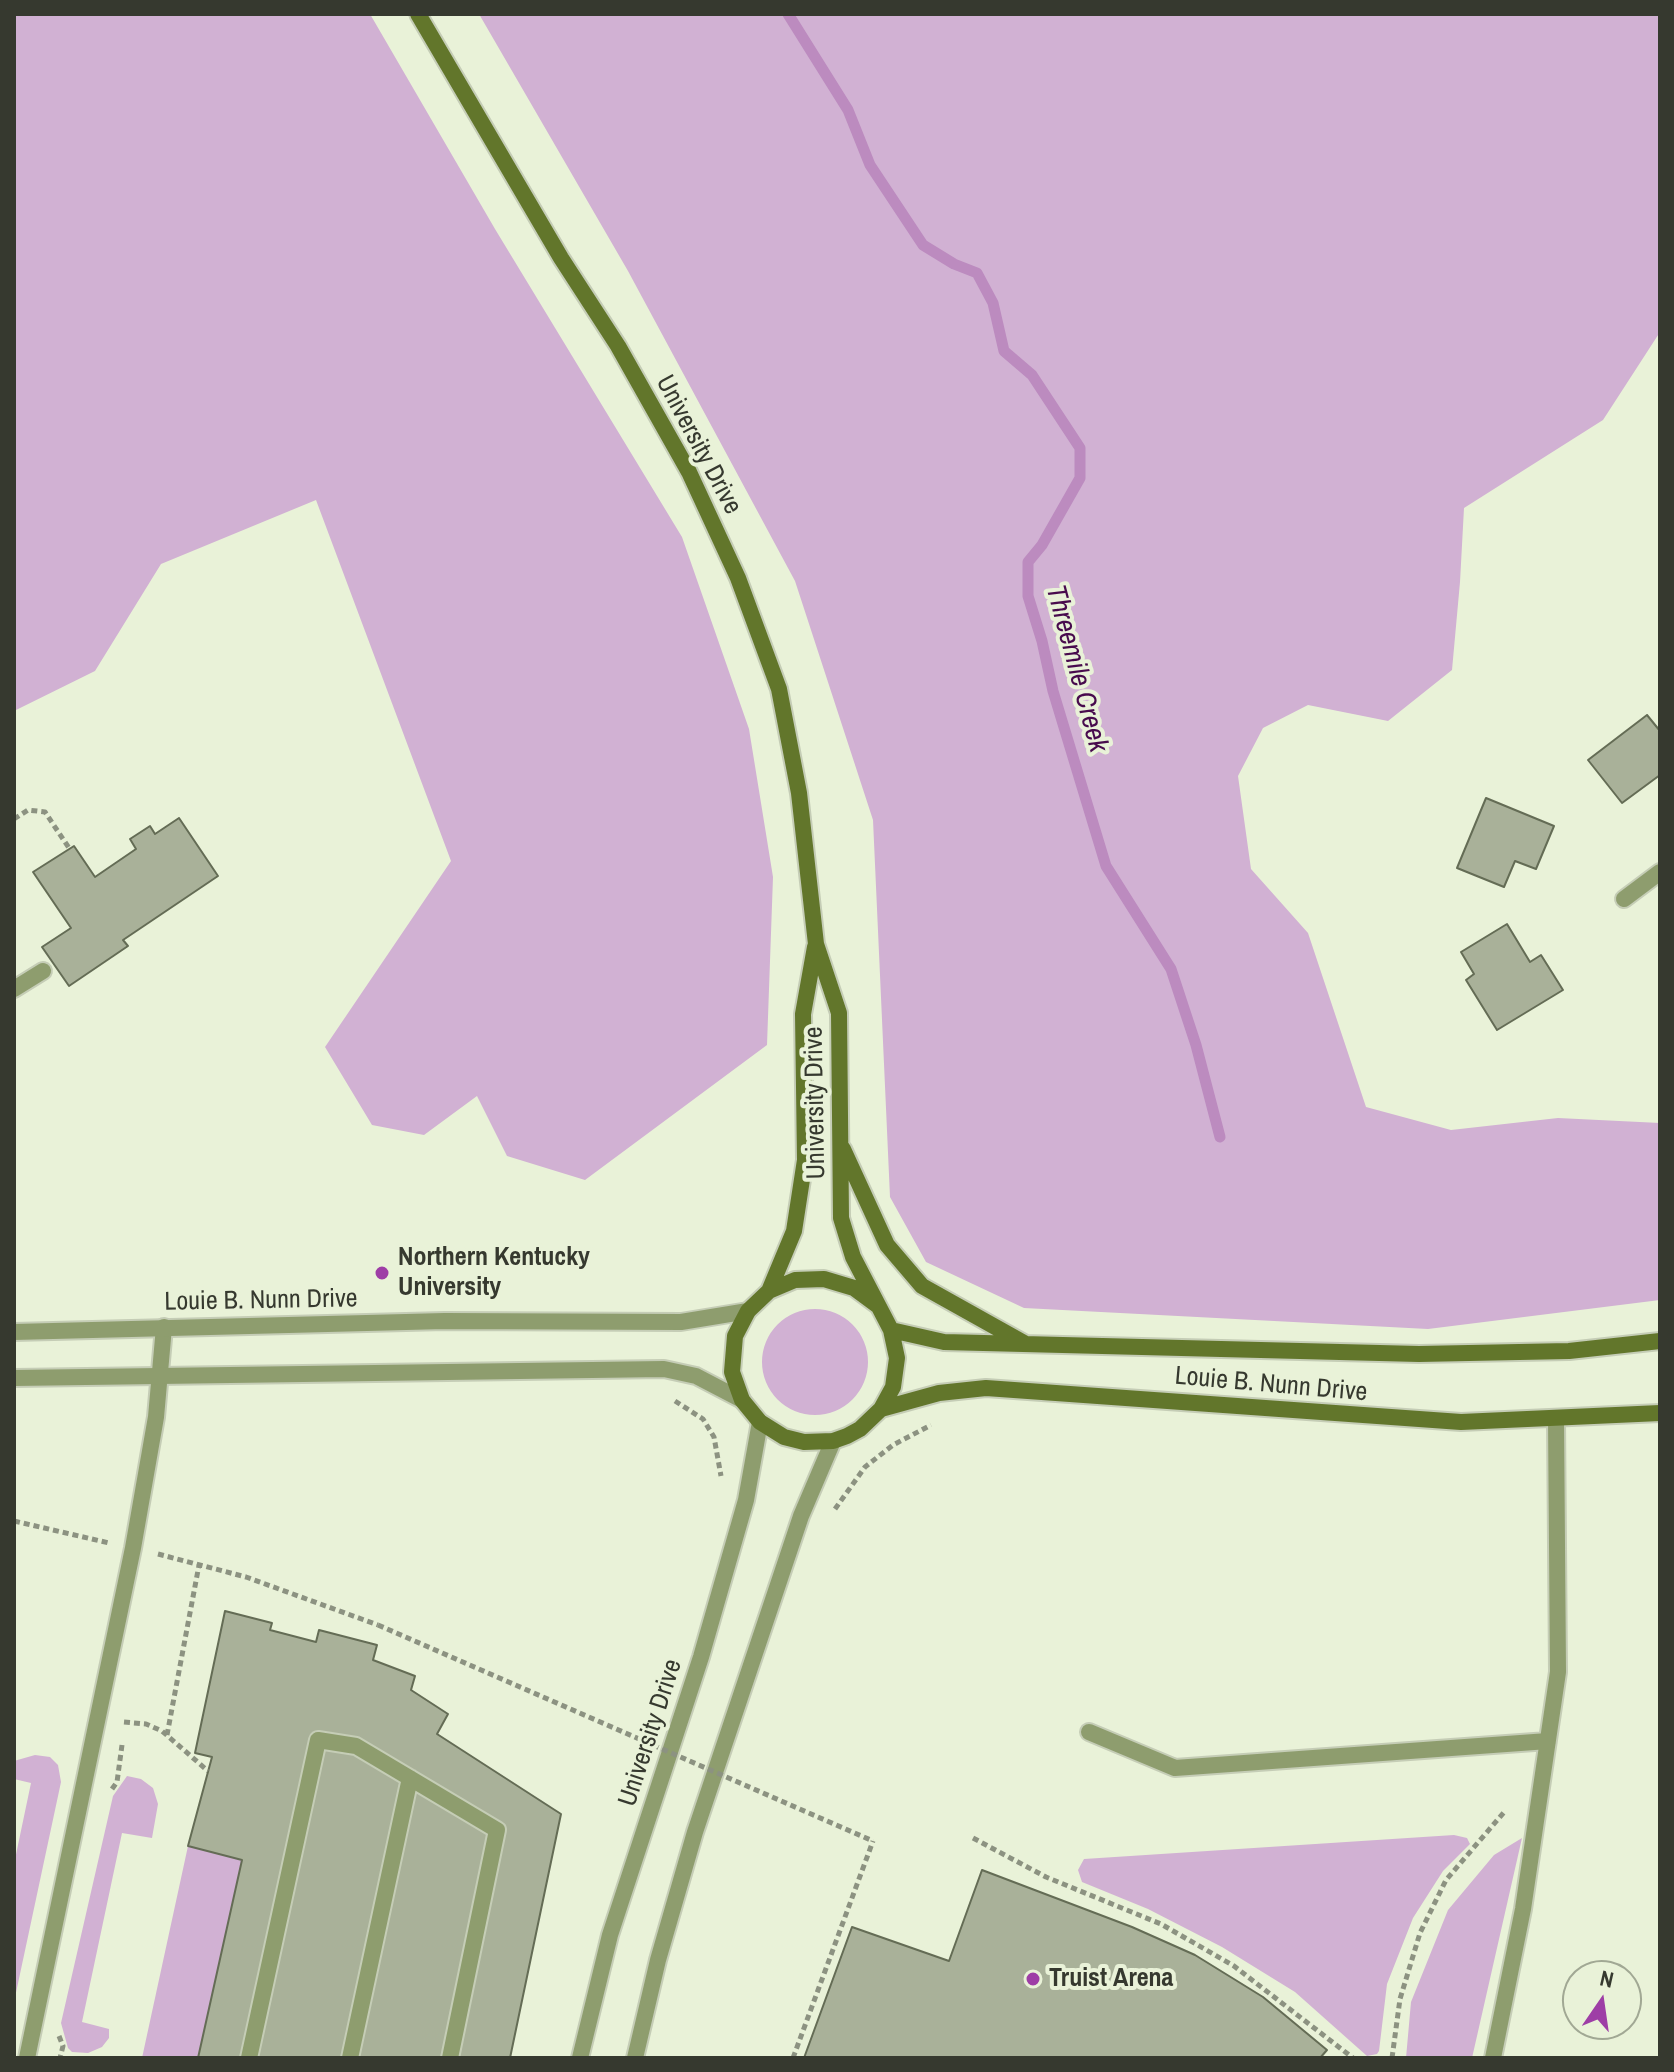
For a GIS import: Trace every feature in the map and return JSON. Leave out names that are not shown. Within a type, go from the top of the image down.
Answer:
[{"type":"main road","name":"University Drive","points":[[418,14],[561,258],[625,359],[689,472],[738,578],[779,689],[799,793],[816,944],[839,1013],[841,1218],[853,1257],[891,1330],[897,1358],[893,1387],[881,1409],[860,1429],[833,1441],[804,1442],[784,1437],[760,1422],[742,1400],[732,1372],[735,1336],[748,1311],[769,1291],[795,1280],[824,1279],[854,1288],[877,1305]]},
{"type":"main road","name":"University Drive","points":[[769,1291],[794,1231],[805,1160],[803,1014],[816,944]]},
{"type":"main road","points":[[840,1144],[887,1245],[922,1286],[1027,1344]]},
{"type":"main road","name":"Louie B. Nunn Drive","points":[[891,1330],[944,1342],[1419,1354],[1569,1351],[1660,1341]]},
{"type":"main road","name":"Louie B. Nunn Drive","points":[[881,1409],[939,1393],[986,1388],[1461,1422],[1660,1413]]},
{"type":"street","points":[[1624,899],[1660,872]]},
{"type":"street","points":[[14,989],[43,971]]},
{"type":"street","name":"Louie B. Nunn Drive","points":[[14,1332],[445,1321],[681,1322],[748,1311]]},
{"type":"street","points":[[27,2058],[100,1716],[152,1447],[164,1327]]},
{"type":"street","points":[[14,1378],[664,1369],[696,1376],[742,1400]]},
{"type":"street","points":[[1493,2058],[1523,1909],[1558,1672],[1556,1418]]},
{"type":"street","name":"University Drive","points":[[580,2058],[610,1935],[701,1657],[738,1529],[760,1422]]},
{"type":"street","points":[[635,2058],[658,1960],[695,1832],[801,1516],[833,1441]]},
{"type":"street","points":[[1089,1732],[1175,1768],[1548,1741]]},
{"type":"street","points":[[249,2058],[318,1740],[356,1746],[497,1830],[450,2058]]},
{"type":"street","points":[[350,2058],[410,1778]]},
{"type":"path","points":[[14,819],[28,810],[45,812],[69,848]]},
{"type":"path","points":[[664,1397],[703,1419],[714,1437],[719,1455],[719,1487]]},
{"type":"path","points":[[832,1514],[865,1467],[893,1445],[935,1424]]},
{"type":"path","points":[[14,1521],[110,1543]]},
{"type":"path","points":[[150,1552],[246,1577],[378,1625],[873,1841],[793,2058]]},
{"type":"path","points":[[167,1735],[199,1565]]},
{"type":"path","points":[[100,1716],[146,1724],[167,1735],[208,1771]]},
{"type":"path","points":[[1392,2058],[1400,1999],[1420,1933],[1446,1880],[1505,1811]]},
{"type":"path","points":[[973,1838],[1046,1877],[1161,1924],[1234,1966],[1353,2058]]},
{"type":"path","points":[[60,2058],[63,2046]]},
{"type":"shaded area","points":[[14,14],[370,14],[495,229],[682,537],[749,729],[773,877],[767,1045],[585,1180],[507,1156],[477,1096],[424,1135],[372,1125],[325,1047],[451,861],[316,500],[161,564],[95,671],[14,711]]},
{"type":"shaded area","points":[[479,14],[1660,14],[1660,332],[1603,420],[1464,508],[1452,670],[1388,721],[1308,705],[1263,728],[1238,776],[1251,869],[1308,933],[1366,1107],[1451,1130],[1558,1118],[1660,1123],[1660,1300],[1428,1329],[1024,1308],[926,1262],[890,1197],[873,820],[795,581],[628,271]]},
{"type":"shaded area","points":[[815,1309],[835,1313],[852,1325],[864,1342],[868,1362],[864,1382],[852,1399],[835,1411],[815,1415],[795,1411],[778,1399],[766,1382],[762,1362],[766,1342],[778,1325],[795,1313]]},
{"type":"shaded area","points":[[35,1755],[50,1757],[58,1765],[61,1782],[14,2002],[14,1864],[31,1783],[14,1779],[14,1761]]},
{"type":"shaded area","points":[[127,1776],[141,1779],[153,1788],[158,1804],[152,1838],[122,1833],[82,2022],[109,2029],[109,2038],[102,2047],[88,2053],[72,2052],[61,2023],[113,1796]]},
{"type":"shaded area","points":[[1454,1835],[1467,1838],[1470,1844],[1443,1871],[1413,1918],[1387,1984],[1379,2051],[1367,2056],[1295,1992],[1222,1947],[1148,1909],[1082,1882],[1078,1870],[1084,1859]]},
{"type":"shaded area","points":[[1522,1838],[1472,2058],[1406,2058],[1411,2002],[1448,1910],[1494,1855]]},
{"type":"shaded area","points":[[188,1846],[242,1860],[198,2058],[142,2058]]},
{"type":"building","points":[[1647,715],[1660,731],[1660,775],[1622,803],[1588,760]]},
{"type":"building","points":[[1486,798],[1554,826],[1536,869],[1515,861],[1504,887],[1457,868]]},
{"type":"building","points":[[179,818],[218,876],[123,940],[128,946],[69,986],[42,947],[71,928],[33,872],[74,846],[95,877],[136,849],[130,839],[150,826],[155,834]]},
{"type":"building","points":[[1507,924],[1530,962],[1541,955],[1563,990],[1497,1030],[1466,980],[1474,974],[1461,952]]},
{"type":"building","points":[[225,1611],[272,1623],[270,1630],[316,1642],[319,1630],[377,1645],[373,1660],[415,1676],[411,1690],[448,1714],[437,1734],[561,1814],[510,2058],[198,2058],[242,1860],[188,1846],[212,1757],[195,1753]]},
{"type":"building","name":"Truist Arena","points":[[982,1870],[1132,1927],[1195,1955],[1263,1997],[1327,2050],[1320,2058],[804,2058],[852,1927],[949,1961]]},
{"type":"waterway","name":"Threemile Creek","points":[[788,14],[848,110],[870,165],[923,245],[954,264],[977,273],[993,303],[1004,351],[1032,375],[1080,448],[1080,478],[1042,545],[1028,562],[1028,596],[1106,866],[1171,969],[1196,1045],[1220,1137]]},
{"type":"place","name":"Northern Kentucky University","points":[[382,1273]]},
{"type":"place","name":"Truist Arena","points":[[1033,1979]]}]
